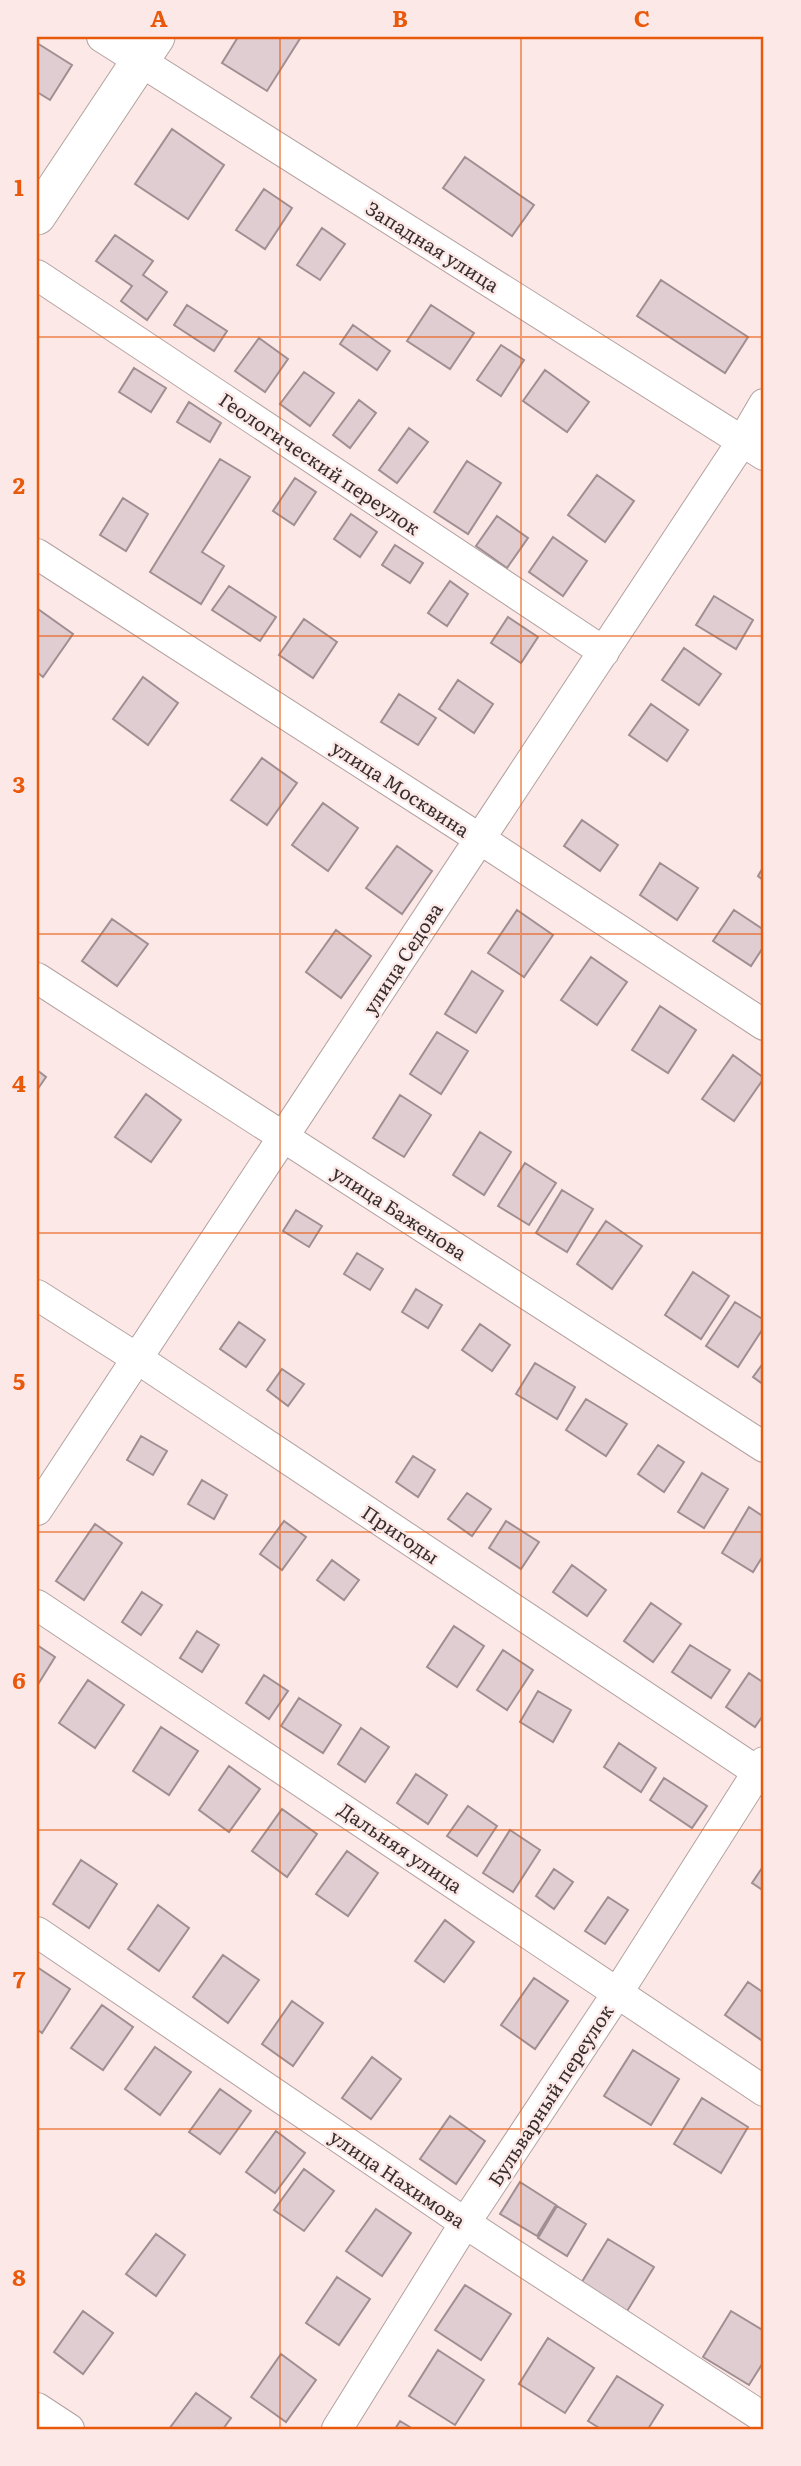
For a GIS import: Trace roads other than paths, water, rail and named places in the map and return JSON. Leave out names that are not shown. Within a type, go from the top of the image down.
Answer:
[{"type":"main road","points":[[37,216],[147,49]]},
{"type":"street","name":"Западная улица","points":[[102,37],[147,49],[754,448]]},
{"type":"street","name":"Геологический переулок","points":[[37,275],[604,652]]},
{"type":"street","name":"улица Седова","points":[[37,1510],[604,652],[754,448],[764,404]]},
{"type":"street","name":"улица Москвина","points":[[37,554],[764,1025]]},
{"type":"street","name":"улица Баженова","points":[[37,978],[764,1447]]},
{"type":"street","name":"Пригоды","points":[[37,1295],[762,1770]]},
{"type":"street","name":"Дальняя улица","points":[[37,1605],[764,2091]]},
{"type":"street","name":"Бульварный переулок","points":[[337,2429],[465,2223],[762,1770]]},
{"type":"street","name":"улица Нахимова","points":[[37,1932],[465,2223],[764,2418]]},
{"type":"street","points":[[37,2407],[69,2429]]}]
